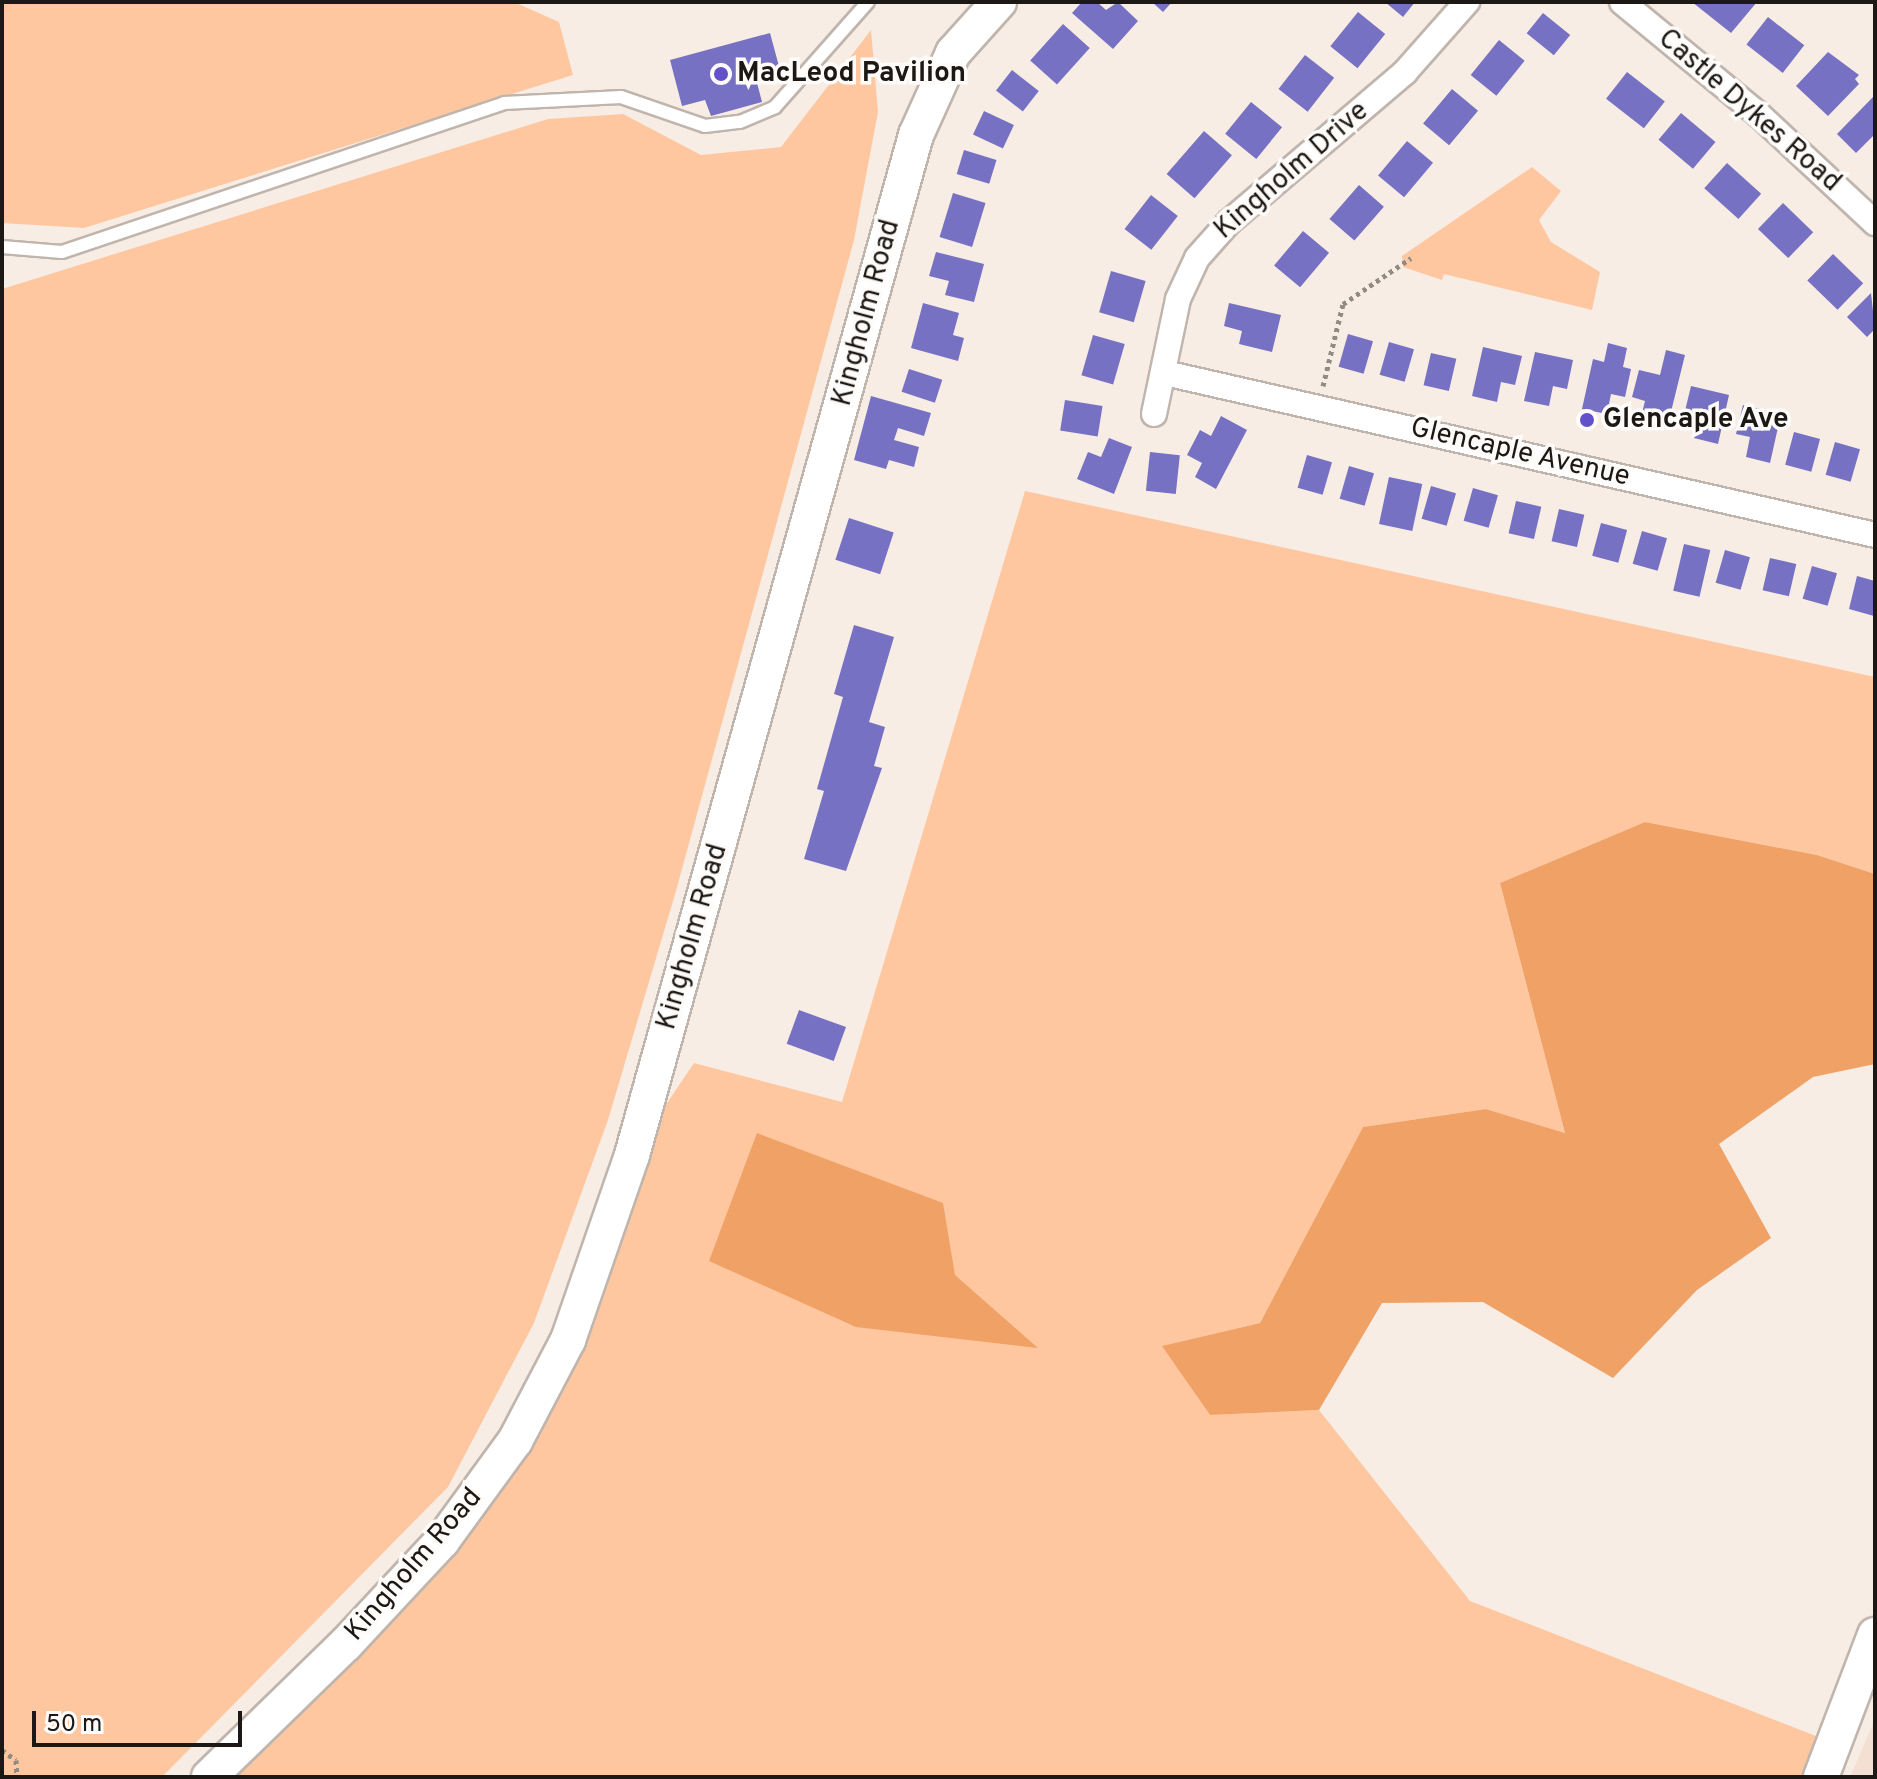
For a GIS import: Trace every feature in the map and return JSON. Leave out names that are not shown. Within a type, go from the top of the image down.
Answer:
[{"type":"main road","name":"Kingholm Road","points":[[209,1777],[346,1644],[442,1541],[515,1441],[568,1340],[632,1155],[916,135],[953,53],[999,2]]},
{"type":"main road","points":[[1821,1777],[1875,1635]]},
{"type":"street","name":"Kingholm Drive","points":[[1154,414],[1178,299],[1197,258],[1229,222],[1405,72],[1467,2]]},
{"type":"street","name":"Castle Dykes Road","points":[[1622,2],[1758,114],[1875,223]]},
{"type":"street","name":"Glencaple Avenue","points":[[1165,373],[1875,535]]},
{"type":"lane","points":[[2,247],[62,252],[504,103],[621,97],[705,126],[740,122],[775,107],[868,2]]},
{"type":"path","points":[[1320,408],[1343,304],[1411,258]]},
{"type":"path","points":[[2,1750],[16,1760],[17,1777]]},
{"type":"shaded area","points":[[2,2],[514,2],[559,22],[573,75],[84,228],[2,223]]},
{"type":"shaded area","points":[[871,30],[878,112],[854,240],[676,891],[608,1120],[534,1323],[448,1487],[162,1777],[2,1777],[2,289],[548,119],[623,114],[701,155],[781,147]]},
{"type":"shaded area","points":[[1532,167],[1561,191],[1539,220],[1551,242],[1600,272],[1592,310],[1444,274],[1442,280],[1403,267],[1402,256]]},
{"type":"shaded area","points":[[1025,491],[1875,677],[1875,874],[1817,855],[1645,822],[1500,883],[1565,1133],[1486,1109],[1363,1127],[1260,1323],[1163,1346],[1210,1415],[1319,1410],[1470,1601],[1834,1743],[1821,1777],[209,1777],[515,1441],[632,1155],[694,1063],[842,1102]]},
{"type":"shaded area","points":[[1645,822],[1817,855],[1875,874],[1875,1064],[1813,1077],[1719,1144],[1771,1238],[1697,1290],[1613,1378],[1483,1302],[1382,1303],[1319,1410],[1210,1415],[1162,1346],[1260,1323],[1363,1127],[1486,1109],[1565,1133],[1500,883]]},
{"type":"shaded area","points":[[757,1133],[943,1203],[955,1275],[1038,1348],[856,1327],[709,1261]]},
{"type":"shaded area","points":[[1875,1719],[1875,1777],[1850,1777]]},
{"type":"building","points":[[1082,2],[1097,2],[1106,10],[1118,2],[1138,21],[1113,49],[1072,13]]},
{"type":"building","points":[[1152,2],[1172,2],[1163,12]]},
{"type":"building","points":[[1385,2],[1415,2],[1403,17]]},
{"type":"building","points":[[1692,2],[1757,2],[1731,33]]},
{"type":"building","points":[[1358,12],[1385,34],[1358,68],[1330,46]]},
{"type":"building","points":[[1543,13],[1570,35],[1554,55],[1527,33]]},
{"type":"building","points":[[1768,17],[1804,45],[1783,73],[1746,45]]},
{"type":"building","points":[[1063,24],[1090,48],[1057,85],[1030,60]]},
{"type":"building","name":"MacLeod Pavilion","points":[[770,33],[780,70],[756,79],[762,102],[711,116],[705,100],[682,106],[670,60]]},
{"type":"building","points":[[1499,40],[1525,61],[1496,96],[1471,75]]},
{"type":"building","points":[[1828,52],[1859,75],[1855,79],[1859,84],[1828,116],[1796,86]]},
{"type":"building","points":[[1305,55],[1334,78],[1308,112],[1279,89]]},
{"type":"building","points":[[1012,70],[1039,91],[1023,111],[996,90]]},
{"type":"building","points":[[1627,72],[1665,102],[1644,128],[1606,99]]},
{"type":"building","points":[[1452,89],[1478,111],[1449,145],[1423,123]]},
{"type":"building","points":[[1873,97],[1875,134],[1856,153],[1837,134]]},
{"type":"building","points":[[1251,102],[1282,127],[1256,159],[1225,134]]},
{"type":"building","points":[[984,111],[1014,125],[1003,149],[973,135]]},
{"type":"building","points":[[1681,113],[1715,142],[1693,169],[1659,140]]},
{"type":"building","points":[[1204,131],[1232,155],[1195,198],[1167,174]]},
{"type":"building","points":[[1407,141],[1433,163],[1404,197],[1378,175]]},
{"type":"building","points":[[964,150],[997,160],[989,184],[957,174]]},
{"type":"building","points":[[1727,163],[1761,194],[1738,219],[1704,188]]},
{"type":"building","points":[[1359,185],[1384,207],[1354,241],[1329,219]]},
{"type":"building","points":[[953,193],[986,203],[972,247],[940,237]]},
{"type":"building","points":[[1151,195],[1178,216],[1151,250],[1125,229]]},
{"type":"building","points":[[1783,203],[1813,232],[1788,258],[1758,229]]},
{"type":"building","points":[[1303,231],[1329,253],[1300,287],[1274,265]]},
{"type":"building","points":[[936,252],[984,264],[974,302],[945,295],[949,281],[929,276]]},
{"type":"building","points":[[1833,254],[1863,283],[1838,310],[1807,281]]},
{"type":"building","points":[[1111,271],[1146,281],[1134,322],[1099,312]]},
{"type":"building","points":[[1871,293],[1875,329],[1867,337],[1847,317]]},
{"type":"building","points":[[923,303],[959,313],[953,335],[964,338],[958,361],[911,348]]},
{"type":"building","points":[[1229,303],[1281,315],[1272,352],[1239,344],[1242,331],[1224,326]]},
{"type":"building","points":[[1348,334],[1373,341],[1364,374],[1339,367]]},
{"type":"building","points":[[1093,335],[1125,344],[1113,384],[1081,375]]},
{"type":"building","points":[[1389,342],[1414,349],[1405,382],[1380,375]]},
{"type":"building","points":[[1608,343],[1627,348],[1623,367],[1631,369],[1625,397],[1611,394],[1607,414],[1582,409],[1593,359],[1604,362]]},
{"type":"building","points":[[1483,347],[1522,356],[1515,385],[1501,382],[1497,402],[1472,396]]},
{"type":"building","points":[[1666,350],[1685,355],[1667,428],[1640,421],[1645,401],[1632,397],[1639,370],[1660,375]]},
{"type":"building","points":[[1535,352],[1573,360],[1567,389],[1553,386],[1549,406],[1524,401]]},
{"type":"building","points":[[1431,353],[1456,359],[1449,391],[1424,385]]},
{"type":"building","points":[[909,369],[942,380],[935,403],[902,392]]},
{"type":"building","points":[[1691,386],[1729,395],[1718,444],[1694,438],[1698,419],[1684,415]]},
{"type":"building","points":[[871,396],[931,413],[924,436],[898,428],[894,440],[919,447],[914,467],[889,460],[886,469],[854,460]]},
{"type":"building","points":[[1065,400],[1103,406],[1098,437],[1060,431]]},
{"type":"building","points":[[1743,405],[1781,414],[1770,463],[1746,457],[1750,437],[1736,434]]},
{"type":"building","points":[[1221,416],[1247,430],[1216,489],[1195,477],[1202,463],[1187,455],[1200,430],[1211,436]]},
{"type":"building","points":[[1794,432],[1820,439],[1811,472],[1785,465]]},
{"type":"building","points":[[1109,438],[1132,447],[1114,494],[1077,479],[1088,452],[1101,457]]},
{"type":"building","points":[[1835,442],[1860,449],[1851,482],[1826,475]]},
{"type":"building","points":[[1150,452],[1180,455],[1176,494],[1146,491]]},
{"type":"building","points":[[1307,455],[1332,462],[1323,495],[1298,488]]},
{"type":"building","points":[[1349,466],[1374,473],[1365,506],[1340,499]]},
{"type":"building","points":[[1389,477],[1422,484],[1412,531],[1379,524]]},
{"type":"building","points":[[1431,486],[1456,493],[1447,526],[1422,519]]},
{"type":"building","points":[[1473,488],[1498,495],[1489,528],[1464,521]]},
{"type":"building","points":[[1516,501],[1541,507],[1534,539],[1509,533]]},
{"type":"building","points":[[1559,509],[1584,515],[1577,547],[1552,541]]},
{"type":"building","points":[[849,518],[894,533],[880,574],[835,560]]},
{"type":"building","points":[[1601,523],[1627,530],[1618,563],[1592,556]]},
{"type":"building","points":[[1642,531],[1667,538],[1658,571],[1633,564]]},
{"type":"building","points":[[1684,544],[1710,550],[1700,597],[1673,591]]},
{"type":"building","points":[[1725,550],[1750,557],[1741,590],[1716,583]]},
{"type":"building","points":[[1770,558],[1796,564],[1789,596],[1763,590]]},
{"type":"building","points":[[1812,566],[1837,573],[1828,606],[1803,599]]},
{"type":"building","points":[[1857,576],[1875,581],[1874,616],[1849,609]]},
{"type":"building","points":[[854,625],[894,637],[869,722],[885,727],[874,766],[882,768],[846,871],[804,859],[824,791],[817,789],[843,697],[834,694]]},
{"type":"building","points":[[799,1010],[846,1027],[834,1061],[787,1044]]},
{"type":"place","name":"MacLeod Pavilion","points":[[721,74]]},
{"type":"place","name":"Glencaple Ave","points":[[1587,420]]}]
